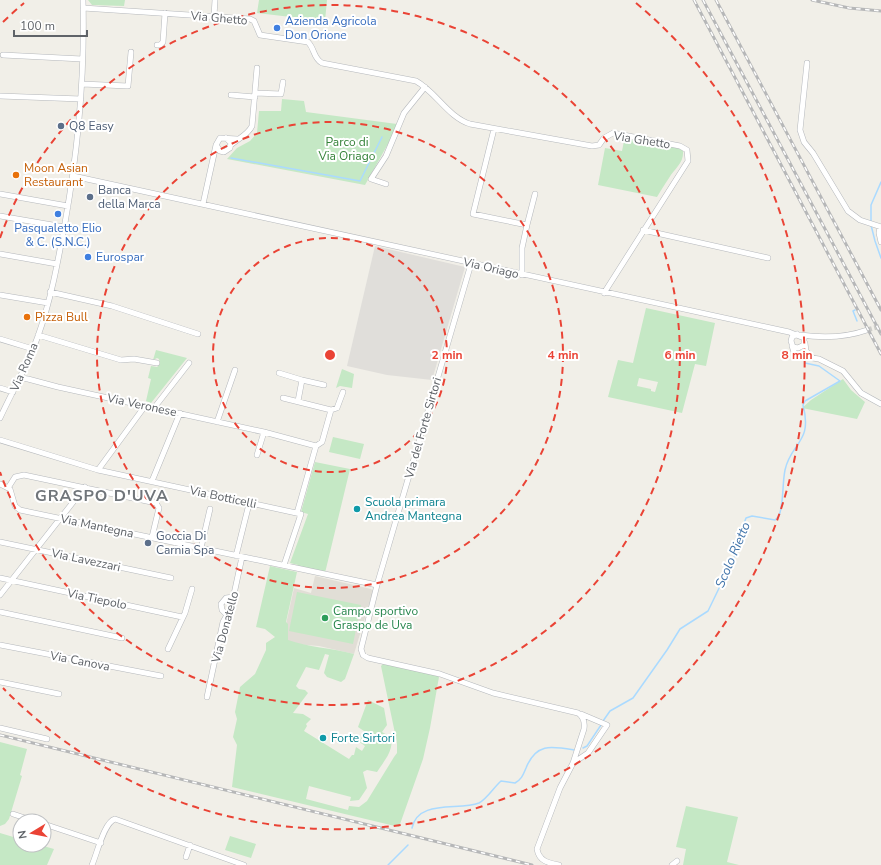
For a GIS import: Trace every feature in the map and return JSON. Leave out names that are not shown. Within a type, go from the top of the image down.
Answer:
[{"type":"street","name":"Via Roma","points":[[0,418],[21,378],[33,349],[45,314],[57,264],[73,176],[81,100],[83,0]]},
{"type":"street","points":[[214,16],[215,0]]},
{"type":"street","name":"Via Ghetto","points":[[83,8],[214,16],[251,20],[260,35],[308,42],[316,58],[322,63],[408,78],[416,81],[425,87],[460,119],[470,124],[592,146],[599,146],[604,138],[613,133],[680,146],[687,150],[688,161],[604,293]]},
{"type":"street","points":[[157,45],[160,45],[163,42],[165,13]]},
{"type":"street","points":[[82,84],[128,86],[131,52]]},
{"type":"street","points":[[3,55],[82,59]]},
{"type":"street","points":[[807,63],[800,130],[801,136],[814,153],[848,210],[852,215],[876,226],[881,242]]},
{"type":"street","points":[[212,164],[217,155],[224,152],[237,139],[252,128],[257,68]]},
{"type":"street","points":[[231,95],[281,94],[283,82]]},
{"type":"street","points":[[386,184],[371,179],[386,156],[404,113],[425,87]]},
{"type":"street","points":[[0,96],[81,100]]},
{"type":"street","points":[[494,129],[473,214],[527,225]]},
{"type":"street","points":[[203,204],[216,145],[220,138],[237,139]]},
{"type":"street","points":[[226,138],[230,141],[230,146]]},
{"type":"street","points":[[216,145],[224,152]]},
{"type":"street","name":"Via Oriago","points":[[73,176],[798,335],[813,337],[842,337],[867,330]]},
{"type":"street","points":[[0,194],[68,206]]},
{"type":"street","points":[[522,275],[522,248],[535,194]]},
{"type":"street","points":[[0,216],[64,227]]},
{"type":"street","points":[[643,230],[768,258]]},
{"type":"street","points":[[0,254],[57,264]]},
{"type":"street","name":"Via del Forte Sirtori","points":[[471,264],[377,585],[361,644],[362,653],[367,658],[440,674],[493,693],[578,712],[603,724],[588,754],[573,763]]},
{"type":"street","points":[[50,292],[112,306],[198,334]]},
{"type":"street","points":[[0,295],[48,303]]},
{"type":"street","name":"Via Oriago","points":[[779,331],[798,348],[802,347],[805,342],[813,337]]},
{"type":"street","points":[[38,335],[120,360],[134,359],[157,364]]},
{"type":"street","points":[[812,358],[806,351],[805,342],[798,335],[792,337],[791,343],[796,354],[812,358],[828,362],[843,371],[861,393],[881,404]]},
{"type":"street","points":[[0,339],[33,349]]},
{"type":"street","points":[[154,408],[189,363]]},
{"type":"street","points":[[217,422],[234,370]]},
{"type":"street","points":[[279,373],[324,385]]},
{"type":"street","name":"Via Veronese","points":[[21,378],[264,432],[316,446]]},
{"type":"street","points":[[298,401],[302,380]]},
{"type":"street","points":[[0,388],[13,392]]},
{"type":"street","points":[[283,398],[331,410],[337,408],[343,392]]},
{"type":"street","points":[[98,470],[145,406]]},
{"type":"street","points":[[284,565],[301,514],[297,513],[316,446],[322,442],[331,410]]},
{"type":"street","points":[[152,481],[180,414]]},
{"type":"street","points":[[257,455],[264,432]]},
{"type":"street","name":"Via Botticelli","points":[[0,440],[98,470],[297,513]]},
{"type":"street","points":[[0,484],[8,488],[15,477],[24,475],[158,504],[159,508],[152,537]]},
{"type":"street","points":[[0,595],[85,487]]},
{"type":"street","name":"Via Mantegna","points":[[8,488],[17,509],[377,585]]},
{"type":"street","points":[[236,556],[248,508]]},
{"type":"street","points":[[201,548],[210,509]]},
{"type":"street","name":"Via Lavezzari","points":[[0,542],[171,578]]},
{"type":"street","name":"Via Donatello","points":[[208,696],[223,622],[233,597],[242,557]]},
{"type":"street","name":"Via Tiepolo","points":[[0,578],[182,617]]},
{"type":"street","points":[[168,649],[192,589]]},
{"type":"street","points":[[227,615],[222,610],[222,604],[226,598],[233,597]]},
{"type":"street","points":[[0,612],[122,638]]},
{"type":"street","name":"Via Canova","points":[[0,645],[160,676]]},
{"type":"street","points":[[0,682],[59,694]]},
{"type":"street","name":"Via del Forte Sirtori","points":[[559,865],[544,861],[539,856],[537,849],[560,788],[573,763],[585,724],[582,716],[578,712]]},
{"type":"street","points":[[0,728],[47,739]]},
{"type":"street","points":[[92,865],[109,822],[115,819],[244,865]]},
{"type":"street","points":[[52,827],[100,843]]},
{"type":"street","points":[[186,857],[190,845]]},
{"type":"street","points":[[672,865],[678,862]]},
{"type":"shaded area","points":[[375,246],[465,267],[432,380],[387,375],[347,366]]},
{"type":"shaded area","points":[[315,576],[371,589],[373,591],[354,654],[319,646],[294,644],[286,640],[284,633],[294,588],[311,593]]},
{"type":"green space","points":[[88,0],[125,0],[124,6],[92,5]]},
{"type":"green space","points":[[259,0],[327,0],[325,21],[257,13]]},
{"type":"green space","name":"Parco di Via Oriago","points":[[282,99],[304,101],[306,112],[397,124],[393,135],[365,185],[227,159],[237,148],[250,141],[257,133],[259,111],[281,111]]},
{"type":"green space","points":[[625,136],[679,147],[683,151],[681,162],[671,174],[657,197],[598,185],[605,148],[622,151]]},
{"type":"green space","points":[[646,308],[715,323],[706,366],[695,364],[682,413],[608,397],[618,360],[633,363]],"holes":[[[639,378],[658,382],[655,392],[651,391],[651,389],[637,386]]]},
{"type":"green space","points":[[156,350],[187,358],[151,403],[146,401],[151,379],[148,378],[151,366],[157,367],[160,364],[159,359],[157,358],[153,360]]},
{"type":"green space","points":[[342,369],[354,374],[352,388],[340,386],[336,388]]},
{"type":"green space","points":[[843,379],[851,390],[865,402],[857,419],[802,408],[811,400]]},
{"type":"green space","points":[[333,437],[364,444],[360,459],[329,452]]},
{"type":"green space","points":[[315,462],[350,469],[325,573],[298,567],[298,565],[290,563],[308,514],[301,512]]},
{"type":"green space","points":[[270,566],[297,572],[286,622],[288,624],[288,640],[354,654],[345,679],[341,682],[327,677],[324,673],[329,655],[325,654],[319,670],[306,667],[296,686],[308,693],[293,713],[303,714],[311,719],[306,724],[307,726],[304,731],[349,759],[352,755],[354,755],[356,747],[362,751],[365,746],[358,741],[362,735],[367,733],[358,727],[368,700],[384,708],[387,725],[382,732],[391,737],[392,742],[390,751],[377,772],[367,770],[363,772],[367,788],[359,800],[350,801],[351,797],[309,786],[306,799],[348,810],[349,806],[359,807],[367,801],[397,753],[397,743],[381,666],[383,664],[436,674],[439,677],[423,759],[399,827],[232,787],[237,745],[233,737],[237,719],[235,712],[240,687],[255,674],[266,650],[266,643],[275,637],[265,629],[256,627]]},
{"type":"green space","name":"Campo sportivo Graspo de Uva","points":[[297,592],[361,605],[353,644],[289,631]]},
{"type":"green space","points":[[0,742],[27,749],[20,775],[22,776],[9,819],[5,824],[0,826]]},
{"type":"green space","points":[[686,806],[738,817],[727,862],[739,865],[683,865],[686,849],[676,847]]},
{"type":"green space","points":[[0,833],[12,837],[12,853],[52,853],[52,848],[54,849],[47,865],[0,865]]},
{"type":"green space","points":[[230,836],[256,844],[251,858],[225,850]]},
{"type":"waterway","points":[[231,158],[360,181],[382,137]]},
{"type":"waterway","name":"Scolo Rietto","points":[[871,221],[871,205],[881,182]]},
{"type":"waterway","name":"Scolo Rietto","points":[[871,225],[881,258]]},
{"type":"waterway","name":"Scolo Rietto","points":[[855,310],[853,311],[857,321]]},
{"type":"waterway","name":"Scolo Rietto","points":[[603,721],[610,711],[633,698],[680,629],[708,611],[738,549],[746,518],[752,516],[775,520],[779,516],[782,505],[785,470],[792,453],[803,435],[805,427],[803,405],[805,401],[840,381],[819,366],[805,363]]},
{"type":"waterway","name":"Scolo Rietto","points":[[583,748],[587,746],[601,725]]},
{"type":"waterway","name":"Scolo Rietto","points":[[412,828],[416,819],[422,813],[430,809],[479,803],[485,799],[501,781],[515,783],[522,777],[534,754],[540,750],[551,747],[574,750]]},
{"type":"waterway","name":"Scolo Rietto","points":[[388,865],[408,845]]},
{"type":"tunnel","points":[[867,330],[881,326]]},
{"type":"railway","points":[[694,0],[881,354]]},
{"type":"railway","points":[[703,0],[881,334]]},
{"type":"railway","points":[[716,0],[881,310]]},
{"type":"railway","points":[[812,0],[849,8],[881,11]]},
{"type":"railway","points":[[0,735],[532,865]]},
{"type":"place","name":"Azienda Agricola Don Orione","points":[[277,28]]},
{"type":"place","name":"Q8 Easy","points":[[61,126]]},
{"type":"place","name":"Moon Asian Restaurant","points":[[16,175]]},
{"type":"place","name":"Banca della Marca","points":[[90,197]]},
{"type":"place","name":"Pasqualetto Elio & C. (S.N.C.)","points":[[58,214]]},
{"type":"place","name":"Eurospar","points":[[88,257]]},
{"type":"place","name":"Pizza Bull","points":[[27,317]]},
{"type":"place","name":"Scuola primara Andrea Mantegna","points":[[357,509]]},
{"type":"place","name":"Goccia Di Carnia Spa","points":[[148,543]]},
{"type":"place","name":"Campo sportivo Graspo de Uva","points":[[325,618]]},
{"type":"place","name":"Forte Sirtori","points":[[323,738]]},
{"type":"district","name":"GRASPO D'UVA","points":[[102,496]]}]
